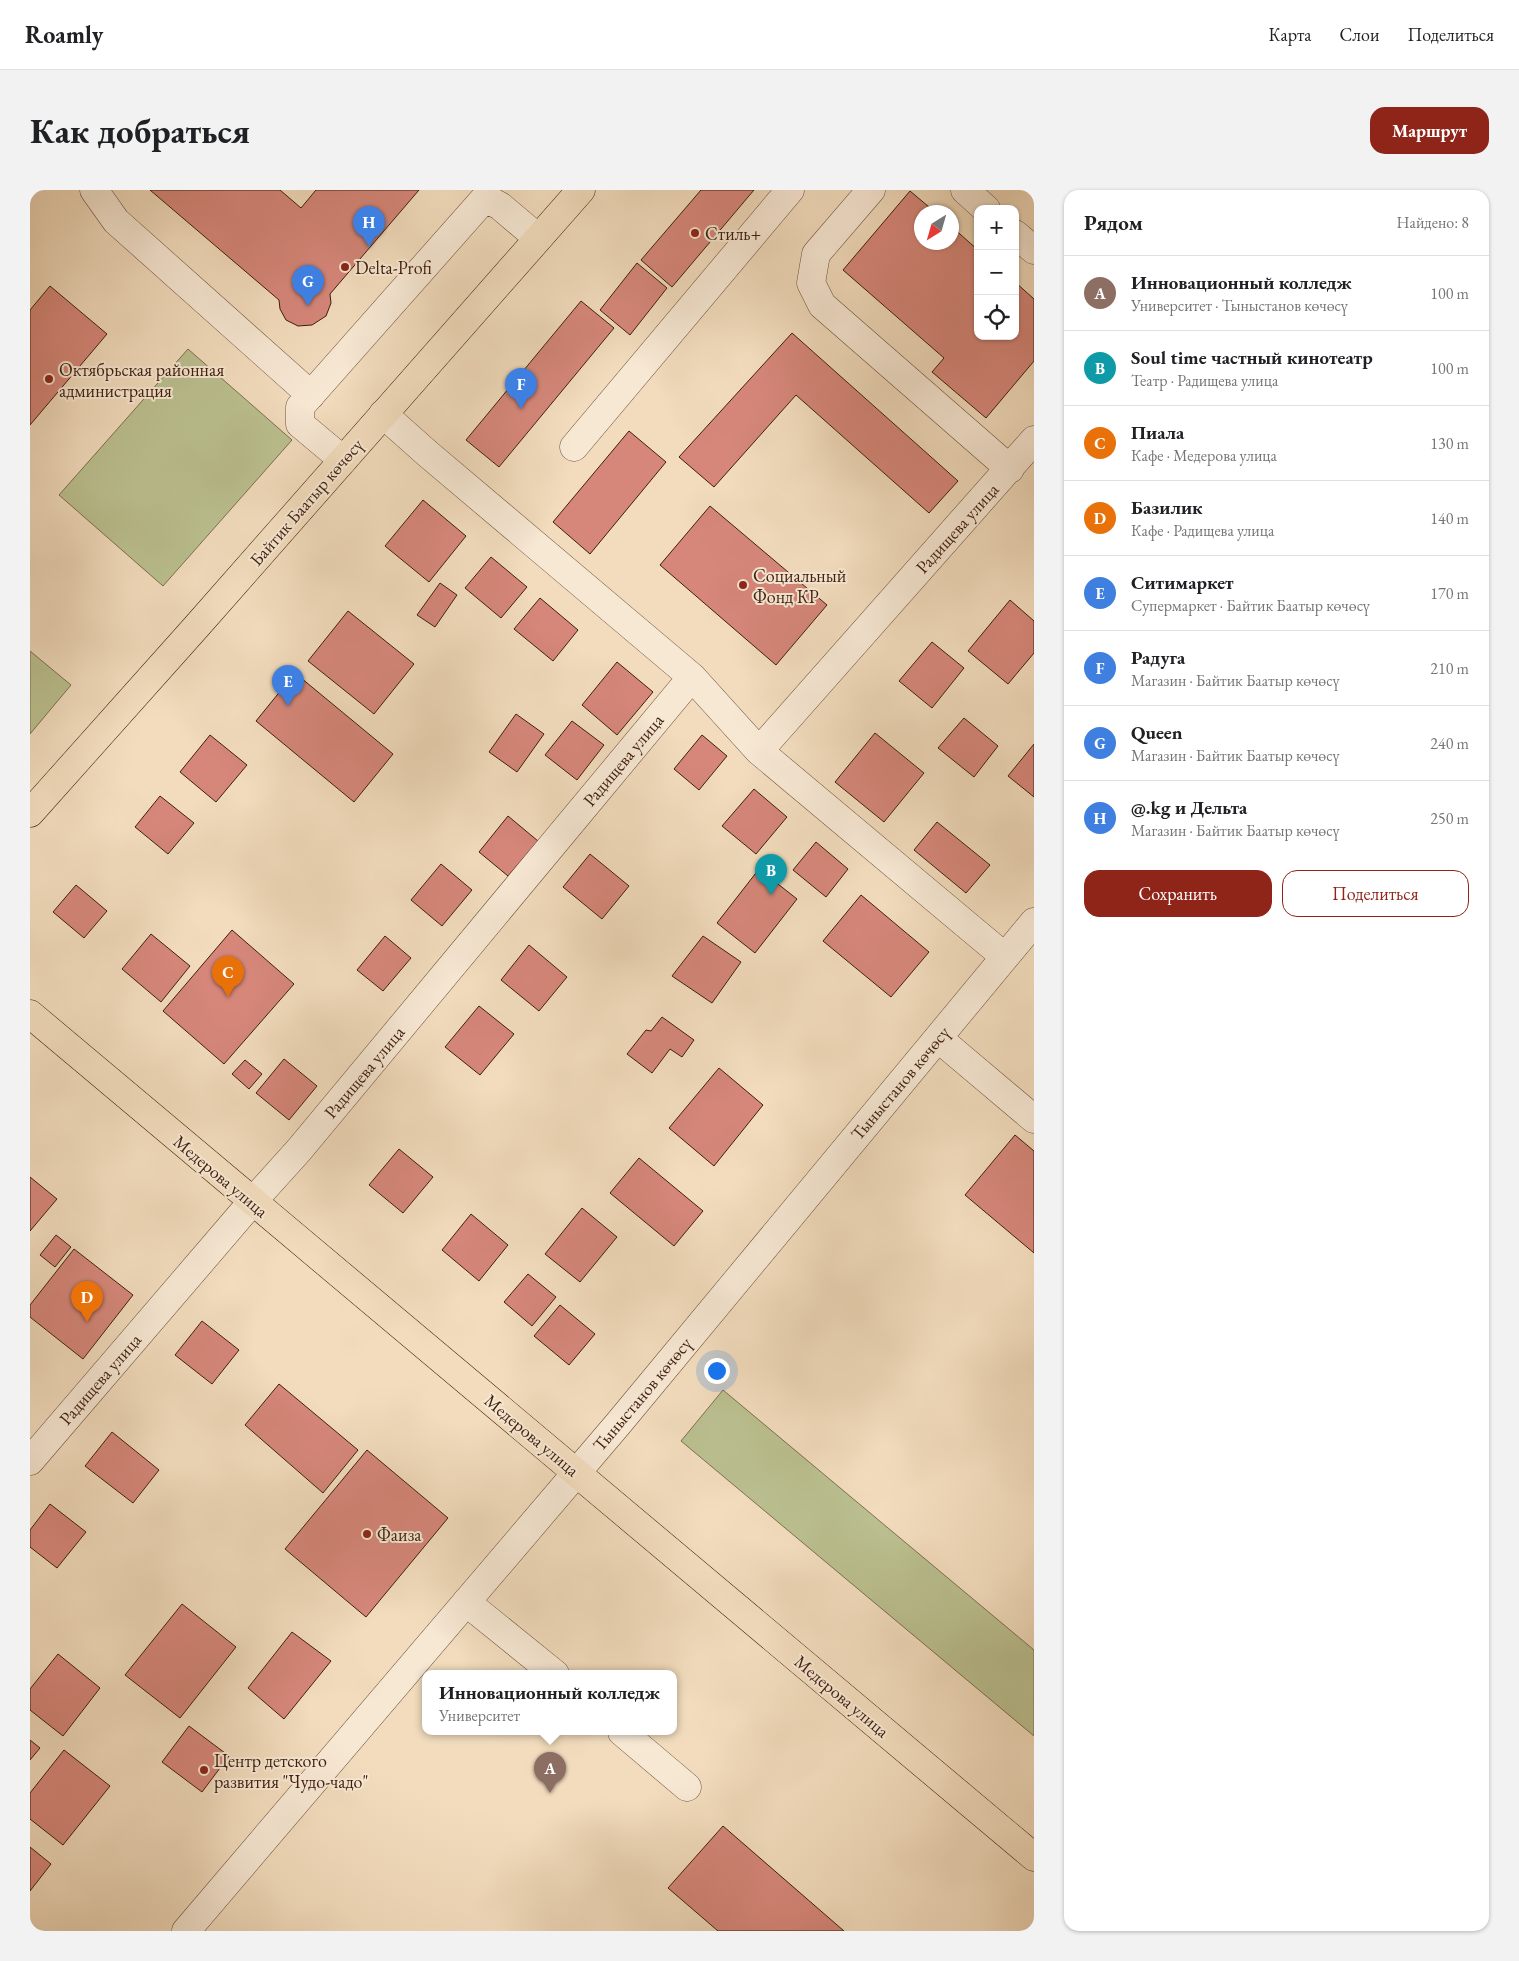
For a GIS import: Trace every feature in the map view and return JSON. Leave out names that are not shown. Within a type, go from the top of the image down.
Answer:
[{"type":"main road","name":"Байтик Баатыр көчөсү","points":[[30,812],[581,190]]},
{"type":"main road","name":"Медерова улица","points":[[30,1014],[1034,1857]]},
{"type":"street","points":[[94,190],[116,220],[310,395]]},
{"type":"street","points":[[574,446],[790,190]]},
{"type":"street","points":[[871,190],[816,254],[811,284],[822,306],[1010,469]]},
{"type":"street","points":[[965,190],[982,205]]},
{"type":"street","points":[[343,460],[300,424],[300,407],[310,395],[485,198],[500,206],[538,238]]},
{"type":"street","points":[[1019,237],[1034,250]]},
{"type":"street","points":[[383,414],[692,677],[760,751],[1005,957]]},
{"type":"street","name":"Радищева улица","points":[[760,751],[1034,440]]},
{"type":"street","name":"Радищева улица","points":[[30,1461],[252,1202],[300,1150],[692,677]]},
{"type":"street","name":"Тыныстанов көчөсү","points":[[186,1931],[618,1424],[1034,922]]},
{"type":"street","points":[[938,1038],[1034,1119]]},
{"type":"street","points":[[466,1602],[550,1670]]},
{"type":"street","points":[[626,1735],[687,1787]]},
{"type":"green space","points":[[188,349],[292,440],[163,586],[59,495]]},
{"type":"green space","points":[[30,651],[71,685],[30,734]]},
{"type":"green space","points":[[723,1390],[1034,1650],[1034,1736],[681,1441]]},
{"type":"building","points":[[150,190],[280,190],[301,208],[316,190],[419,190],[330,294],[331,303],[326,316],[312,325],[298,326],[286,320],[280,309],[279,300]]},
{"type":"building","points":[[701,190],[754,190],[672,287],[641,260]]},
{"type":"building","points":[[910,191],[927,205],[914,205],[914,250],[959,250],[959,233],[974,246],[974,340],[1019,340],[1019,286],[1034,299],[1034,361],[986,418],[932,372],[944,358],[843,270]]},
{"type":"building","points":[[637,263],[667,288],[630,335],[600,310]]},
{"type":"building","name":"Октябрьская районная администрация","points":[[50,286],[107,334],[30,425],[30,310]]},
{"type":"building","points":[[581,301],[614,328],[499,467],[466,440]]},
{"type":"building","points":[[792,333],[958,481],[929,513],[796,395],[714,487],[679,457]]},
{"type":"building","points":[[629,431],[666,462],[590,554],[553,522]]},
{"type":"building","points":[[423,500],[466,536],[429,582],[385,546]]},
{"type":"building","name":"Социальный Фонд КР","points":[[710,506],[827,605],[776,665],[660,565]]},
{"type":"building","points":[[491,557],[527,587],[501,618],[465,588]]},
{"type":"building","points":[[440,583],[457,595],[435,627],[417,615]]},
{"type":"building","points":[[540,598],[578,630],[553,661],[514,629]]},
{"type":"building","points":[[1010,600],[1034,621],[1034,653],[1008,684],[968,651]]},
{"type":"building","points":[[348,611],[414,664],[374,714],[308,661]]},
{"type":"building","points":[[932,642],[964,668],[932,708],[899,681]]},
{"type":"building","points":[[617,662],[653,692],[617,735],[582,705]]},
{"type":"building","points":[[295,673],[393,754],[354,802],[256,721]]},
{"type":"building","points":[[516,714],[544,734],[517,772],[489,752]]},
{"type":"building","points":[[964,718],[998,746],[974,777],[938,748]]},
{"type":"building","points":[[572,721],[604,745],[577,780],[545,755]]},
{"type":"building","points":[[875,733],[924,773],[884,822],[835,782]]},
{"type":"building","points":[[210,735],[247,765],[216,802],[180,772]]},
{"type":"building","points":[[702,735],[727,756],[699,790],[674,769]]},
{"type":"building","points":[[1034,744],[1034,797],[1008,776]]},
{"type":"building","points":[[754,789],[787,817],[756,854],[722,826]]},
{"type":"building","points":[[160,796],[194,823],[168,854],[135,827]]},
{"type":"building","points":[[508,816],[538,841],[508,876],[479,852]]},
{"type":"building","points":[[937,822],[990,865],[966,893],[914,850]]},
{"type":"building","points":[[816,842],[848,869],[826,897],[793,870]]},
{"type":"building","points":[[590,854],[629,886],[602,919],[563,887]]},
{"type":"building","points":[[441,864],[472,890],[442,926],[411,900]]},
{"type":"building","points":[[759,869],[797,899],[755,953],[717,923]]},
{"type":"building","points":[[76,885],[107,911],[84,938],[53,912]]},
{"type":"building","points":[[861,895],[929,952],[891,997],[823,941]]},
{"type":"building","points":[[232,930],[294,984],[224,1064],[163,1011]]},
{"type":"building","points":[[151,934],[190,966],[161,1002],[122,969]]},
{"type":"building","points":[[385,936],[411,958],[383,991],[357,970]]},
{"type":"building","points":[[703,936],[741,962],[712,1003],[672,976]]},
{"type":"building","points":[[529,945],[567,977],[539,1011],[501,980]]},
{"type":"building","points":[[479,1006],[514,1034],[480,1075],[445,1047]]},
{"type":"building","points":[[662,1017],[694,1040],[682,1057],[670,1049],[652,1073],[627,1054],[646,1030],[651,1031]]},
{"type":"building","points":[[284,1059],[317,1086],[289,1120],[256,1093]]},
{"type":"building","points":[[245,1060],[262,1074],[249,1089],[232,1074]]},
{"type":"building","points":[[719,1068],[763,1105],[714,1166],[669,1128]]},
{"type":"building","points":[[1015,1135],[1034,1151],[1034,1253],[965,1195]]},
{"type":"building","points":[[399,1149],[433,1177],[403,1213],[369,1185]]},
{"type":"building","points":[[639,1158],[703,1211],[674,1246],[610,1193]]},
{"type":"building","points":[[30,1177],[57,1199],[30,1231]]},
{"type":"building","points":[[582,1208],[617,1237],[580,1282],[545,1254]]},
{"type":"building","points":[[471,1214],[508,1245],[479,1281],[442,1250]]},
{"type":"building","points":[[56,1235],[71,1247],[55,1267],[40,1255]]},
{"type":"building","points":[[74,1249],[133,1295],[83,1359],[30,1317],[30,1305]]},
{"type":"building","points":[[528,1274],[556,1297],[532,1326],[504,1302]]},
{"type":"building","points":[[560,1305],[595,1334],[569,1365],[534,1336]]},
{"type":"building","points":[[202,1321],[239,1350],[212,1384],[175,1355]]},
{"type":"building","points":[[279,1384],[358,1450],[323,1493],[245,1425]]},
{"type":"building","points":[[112,1432],[159,1470],[133,1503],[85,1466]]},
{"type":"building","name":"Фаиза","points":[[367,1450],[448,1518],[366,1617],[285,1549]]},
{"type":"building","points":[[50,1504],[86,1532],[57,1568],[30,1547],[30,1530]]},
{"type":"building","points":[[182,1604],[236,1647],[180,1718],[125,1675]]},
{"type":"building","points":[[292,1632],[331,1661],[284,1719],[248,1688]]},
{"type":"building","points":[[58,1654],[100,1688],[63,1736],[30,1710],[30,1689]]},
{"type":"building","points":[[189,1726],[229,1756],[202,1792],[162,1762]]},
{"type":"building","points":[[30,1740],[40,1748],[30,1760]]},
{"type":"building","points":[[64,1750],[110,1786],[63,1845],[30,1819],[30,1793]]},
{"type":"building","points":[[723,1826],[844,1931],[718,1931],[668,1888]]},
{"type":"building","points":[[30,1847],[51,1864],[30,1891]]},
{"type":"place","name":"Стиль+","points":[[695,233]]},
{"type":"place","name":"@.kg и Дельта","points":[[369,247]]},
{"type":"place","name":"Delta-Profi","points":[[345,267]]},
{"type":"place","name":"Queen","points":[[308,306]]},
{"type":"place","name":"Октябрьская районная администрация","points":[[49,379]]},
{"type":"place","name":"Радуга","points":[[521,409]]},
{"type":"place","name":"Социальный Фонд КР","points":[[743,585]]},
{"type":"place","name":"Ситимаркет","points":[[288,706]]},
{"type":"place","name":"Soul time частный кинотеатр","points":[[771,895]]},
{"type":"place","name":"Пиала","points":[[228,997]]},
{"type":"place","name":"Базилик","points":[[87,1322]]},
{"type":"place","name":"Фаиза","points":[[367,1534]]},
{"type":"place","name":"Центр детского развития \"Чудо-чадо\"","points":[[204,1770]]},
{"type":"place","name":"Инновационный колледж","points":[[550,1793]]}]
